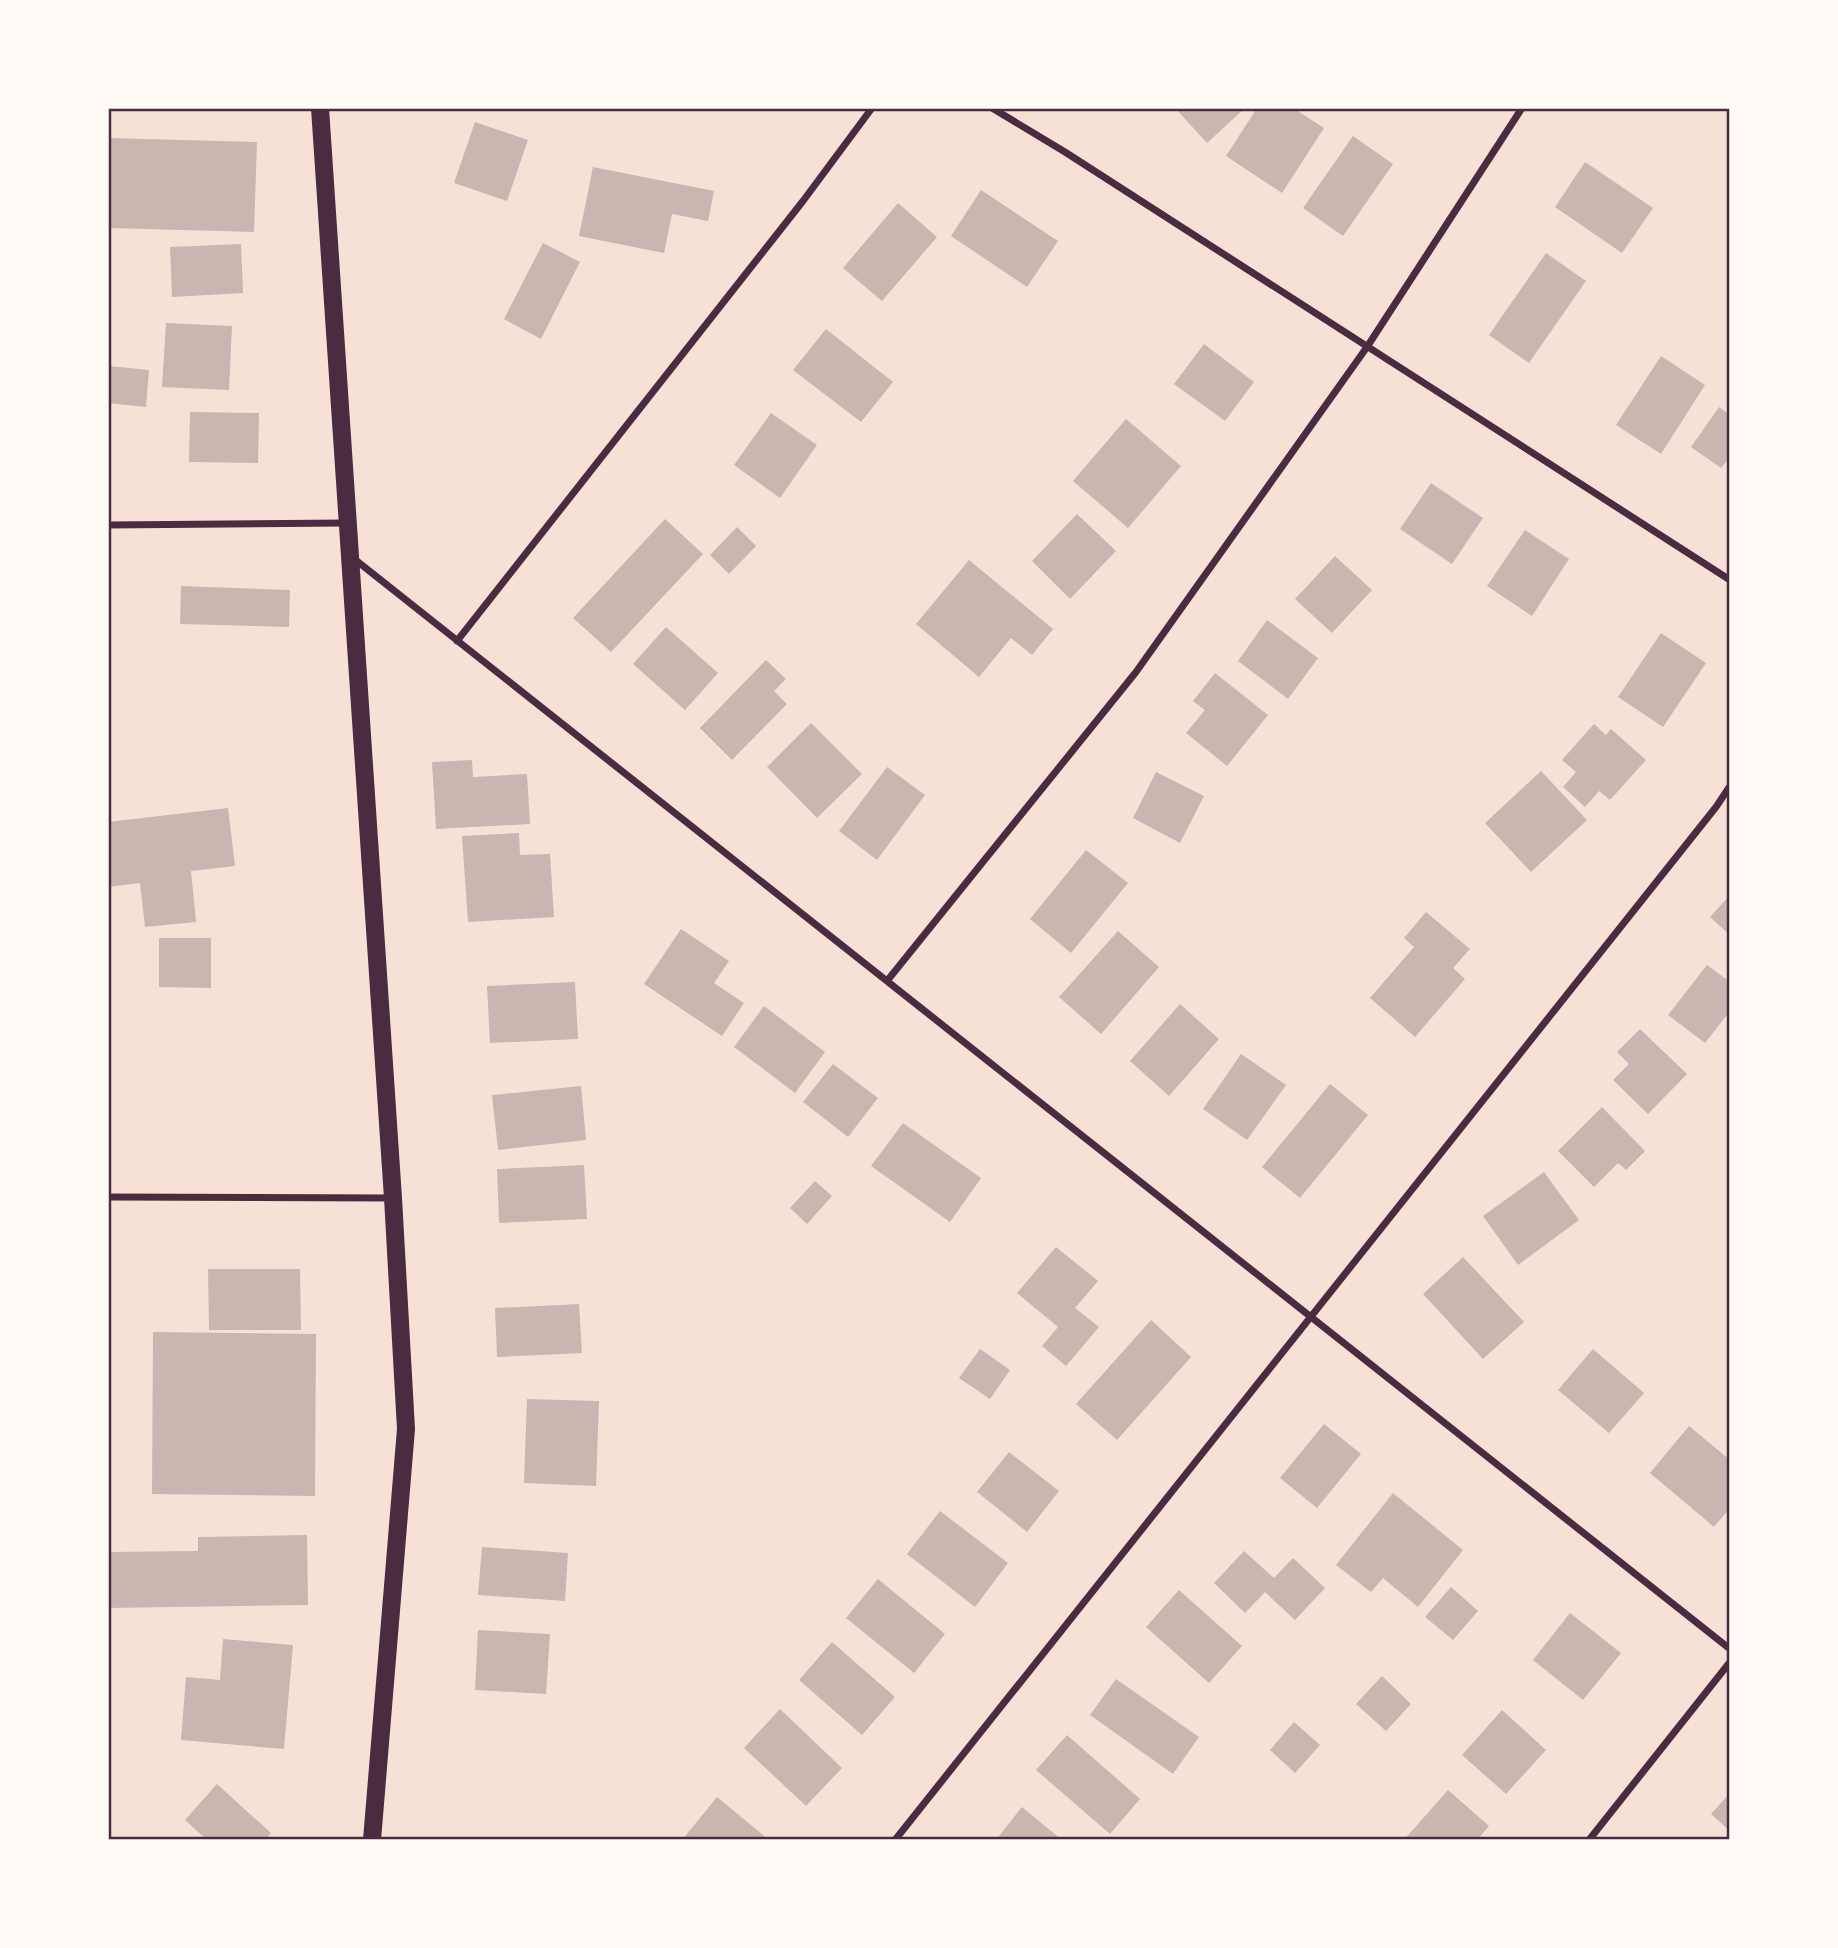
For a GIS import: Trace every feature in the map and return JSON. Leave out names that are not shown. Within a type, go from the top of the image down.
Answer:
[{"type":"main road","points":[[320,108],[406,1429],[372,1839]]},
{"type":"street","points":[[457,641],[803,201],[872,108]]},
{"type":"street","points":[[992,108],[1077,159],[1730,580]]},
{"type":"street","points":[[887,981],[1136,672],[1367,347],[1522,108]]},
{"type":"street","points":[[108,525],[347,523]]},
{"type":"street","points":[[350,556],[1730,1649]]},
{"type":"street","points":[[895,1839],[1730,786]]},
{"type":"street","points":[[108,1198],[393,1198]]},
{"type":"street","points":[[1588,1839],[1730,1662]]},
{"type":"building","points":[[1175,108],[1245,108],[1207,143]]},
{"type":"building","points":[[1257,108],[1293,108],[1324,128],[1282,193],[1226,156]]},
{"type":"building","points":[[475,122],[528,140],[507,201],[454,183]]},
{"type":"building","points":[[1353,136],[1393,164],[1343,236],[1303,208]]},
{"type":"building","points":[[108,138],[257,142],[254,232],[108,228]]},
{"type":"building","points":[[1585,162],[1653,208],[1622,253],[1555,207]]},
{"type":"building","points":[[593,167],[714,191],[708,221],[672,214],[664,253],[579,236]]},
{"type":"building","points":[[981,190],[1058,241],[1027,287],[951,236]]},
{"type":"building","points":[[898,203],[937,237],[882,301],[843,268]]},
{"type":"building","points":[[543,243],[580,262],[541,339],[504,319]]},
{"type":"building","points":[[241,244],[243,293],[172,297],[170,247]]},
{"type":"building","points":[[1546,253],[1586,281],[1529,363],[1489,335]]},
{"type":"building","points":[[166,323],[232,326],[229,390],[162,387]]},
{"type":"building","points":[[826,329],[893,382],[861,422],[793,370]]},
{"type":"building","points":[[1204,344],[1254,382],[1225,421],[1174,384]]},
{"type":"building","points":[[1661,356],[1705,385],[1661,454],[1616,425]]},
{"type":"building","points":[[109,366],[149,370],[146,407],[108,403]]},
{"type":"building","points":[[1719,407],[1730,415],[1730,457],[1721,468],[1691,447]]},
{"type":"building","points":[[190,412],[259,413],[258,463],[189,462]]},
{"type":"building","points":[[771,413],[817,445],[780,498],[734,465]]},
{"type":"building","points":[[1126,419],[1181,466],[1128,528],[1073,481]]},
{"type":"building","points":[[1431,483],[1483,518],[1452,564],[1400,529]]},
{"type":"building","points":[[1077,514],[1116,551],[1070,599],[1032,561]]},
{"type":"building","points":[[665,519],[703,554],[611,652],[573,618]]},
{"type":"building","points":[[737,527],[756,546],[729,574],[710,555]]},
{"type":"building","points":[[1525,530],[1569,559],[1532,616],[1487,586]]},
{"type":"building","points":[[1335,556],[1372,590],[1332,633],[1295,599]]},
{"type":"building","points":[[969,560],[1053,629],[1032,655],[1011,638],[979,677],[916,624]]},
{"type":"building","points":[[181,586],[290,590],[289,627],[180,624]]},
{"type":"building","points":[[1267,620],[1318,658],[1288,699],[1238,661]]},
{"type":"building","points":[[666,627],[718,673],[685,710],[633,664]]},
{"type":"building","points":[[1661,633],[1706,663],[1663,727],[1618,697]]},
{"type":"building","points":[[766,660],[786,679],[774,691],[787,704],[732,760],[700,728]]},
{"type":"building","points":[[1215,673],[1268,715],[1227,766],[1186,733],[1205,710],[1193,701]]},
{"type":"building","points":[[811,723],[862,774],[817,818],[767,767]]},
{"type":"building","points":[[1594,724],[1606,735],[1611,729],[1646,760],[1610,800],[1599,791],[1585,807],[1563,787],[1576,772],[1562,760]]},
{"type":"building","points":[[472,760],[473,777],[527,774],[530,824],[436,829],[432,762]]},
{"type":"building","points":[[887,767],[925,795],[877,860],[839,831]]},
{"type":"building","points":[[1541,771],[1587,820],[1531,872],[1485,823]]},
{"type":"building","points":[[1156,772],[1204,796],[1180,843],[1133,818]]},
{"type":"building","points":[[228,808],[235,866],[191,871],[196,922],[145,927],[140,883],[108,887],[108,822]]},
{"type":"building","points":[[519,833],[520,855],[550,854],[554,917],[468,922],[462,836]]},
{"type":"building","points":[[1086,850],[1128,883],[1071,953],[1030,919]]},
{"type":"building","points":[[1730,895],[1730,935],[1710,917]]},
{"type":"building","points":[[1426,912],[1470,949],[1453,968],[1465,979],[1415,1037],[1370,998],[1414,947],[1404,938]]},
{"type":"building","points":[[681,929],[729,961],[714,983],[744,1003],[722,1036],[644,984]]},
{"type":"building","points":[[1118,931],[1159,967],[1101,1034],[1059,997]]},
{"type":"building","points":[[159,938],[211,938],[211,988],[159,987]]},
{"type":"building","points":[[1707,965],[1730,982],[1730,1011],[1705,1043],[1668,1015]]},
{"type":"building","points":[[575,982],[578,1039],[490,1043],[487,986]]},
{"type":"building","points":[[1180,1004],[1219,1039],[1169,1096],[1130,1061]]},
{"type":"building","points":[[764,1006],[825,1052],[795,1093],[734,1047]]},
{"type":"building","points":[[1640,1029],[1687,1074],[1648,1114],[1613,1080],[1629,1064],[1617,1052]]},
{"type":"building","points":[[1241,1054],[1286,1085],[1247,1140],[1203,1109]]},
{"type":"building","points":[[833,1064],[878,1098],[848,1137],[803,1102]]},
{"type":"building","points":[[1330,1084],[1368,1115],[1300,1198],[1262,1167]]},
{"type":"building","points":[[581,1086],[586,1140],[498,1150],[492,1095]]},
{"type":"building","points":[[1602,1107],[1645,1151],[1626,1170],[1618,1163],[1594,1187],[1558,1151]]},
{"type":"building","points":[[903,1123],[981,1178],[950,1222],[871,1166]]},
{"type":"building","points":[[584,1165],[587,1219],[499,1223],[497,1169]]},
{"type":"building","points":[[1544,1172],[1579,1220],[1518,1265],[1483,1216]]},
{"type":"building","points":[[815,1181],[832,1196],[807,1224],[790,1208]]},
{"type":"building","points":[[1056,1247],[1098,1281],[1075,1308],[1099,1327],[1066,1366],[1042,1346],[1058,1327],[1017,1293]]},
{"type":"building","points":[[1463,1257],[1524,1322],[1483,1359],[1423,1294]]},
{"type":"building","points":[[208,1269],[300,1269],[301,1330],[209,1330]]},
{"type":"building","points":[[579,1304],[582,1353],[497,1357],[495,1308]]},
{"type":"building","points":[[1151,1320],[1191,1357],[1117,1440],[1076,1404]]},
{"type":"building","points":[[153,1332],[316,1334],[315,1496],[152,1494]]},
{"type":"building","points":[[980,1349],[1010,1370],[990,1399],[959,1378]]},
{"type":"building","points":[[1593,1349],[1644,1393],[1609,1433],[1558,1390]]},
{"type":"building","points":[[527,1399],[599,1401],[596,1486],[524,1483]]},
{"type":"building","points":[[1324,1424],[1361,1454],[1317,1508],[1280,1478]]},
{"type":"building","points":[[1689,1426],[1730,1460],[1730,1508],[1714,1527],[1650,1473]]},
{"type":"building","points":[[1009,1452],[1059,1491],[1027,1532],[977,1492]]},
{"type":"building","points":[[1393,1493],[1463,1550],[1418,1607],[1383,1578],[1371,1592],[1336,1565]]},
{"type":"building","points":[[940,1511],[1008,1563],[975,1607],[907,1554]]},
{"type":"building","points":[[307,1535],[308,1605],[108,1608],[108,1552],[198,1551],[198,1537]]},
{"type":"building","points":[[482,1547],[568,1553],[565,1601],[478,1595]]},
{"type":"building","points":[[1244,1551],[1274,1578],[1293,1558],[1325,1588],[1295,1620],[1265,1592],[1245,1613],[1214,1583]]},
{"type":"building","points":[[878,1579],[945,1634],[914,1673],[846,1618]]},
{"type":"building","points":[[1451,1587],[1478,1611],[1453,1640],[1425,1617]]},
{"type":"building","points":[[1179,1590],[1242,1646],[1209,1683],[1146,1627]]},
{"type":"building","points":[[1570,1613],[1621,1653],[1583,1700],[1533,1660]]},
{"type":"building","points":[[478,1630],[550,1634],[546,1694],[475,1690]]},
{"type":"building","points":[[223,1639],[293,1645],[284,1749],[181,1740],[186,1677],[220,1680]]},
{"type":"building","points":[[832,1642],[895,1697],[862,1735],[799,1680]]},
{"type":"building","points":[[1382,1676],[1411,1704],[1386,1731],[1356,1704]]},
{"type":"building","points":[[1116,1679],[1199,1737],[1173,1774],[1090,1715]]},
{"type":"building","points":[[780,1709],[842,1768],[806,1806],[744,1748]]},
{"type":"building","points":[[1502,1710],[1546,1750],[1506,1794],[1462,1755]]},
{"type":"building","points":[[1294,1722],[1320,1745],[1295,1773],[1270,1750]]},
{"type":"building","points":[[1067,1735],[1140,1799],[1110,1834],[1036,1770]]},
{"type":"building","points":[[217,1784],[271,1833],[265,1840],[207,1840],[185,1820]]},
{"type":"building","points":[[1448,1790],[1489,1826],[1477,1840],[1404,1840]]},
{"type":"building","points":[[1730,1793],[1730,1831],[1711,1814]]},
{"type":"building","points":[[717,1797],[769,1840],[682,1840]]},
{"type":"building","points":[[1022,1807],[1062,1840],[996,1840]]}]
